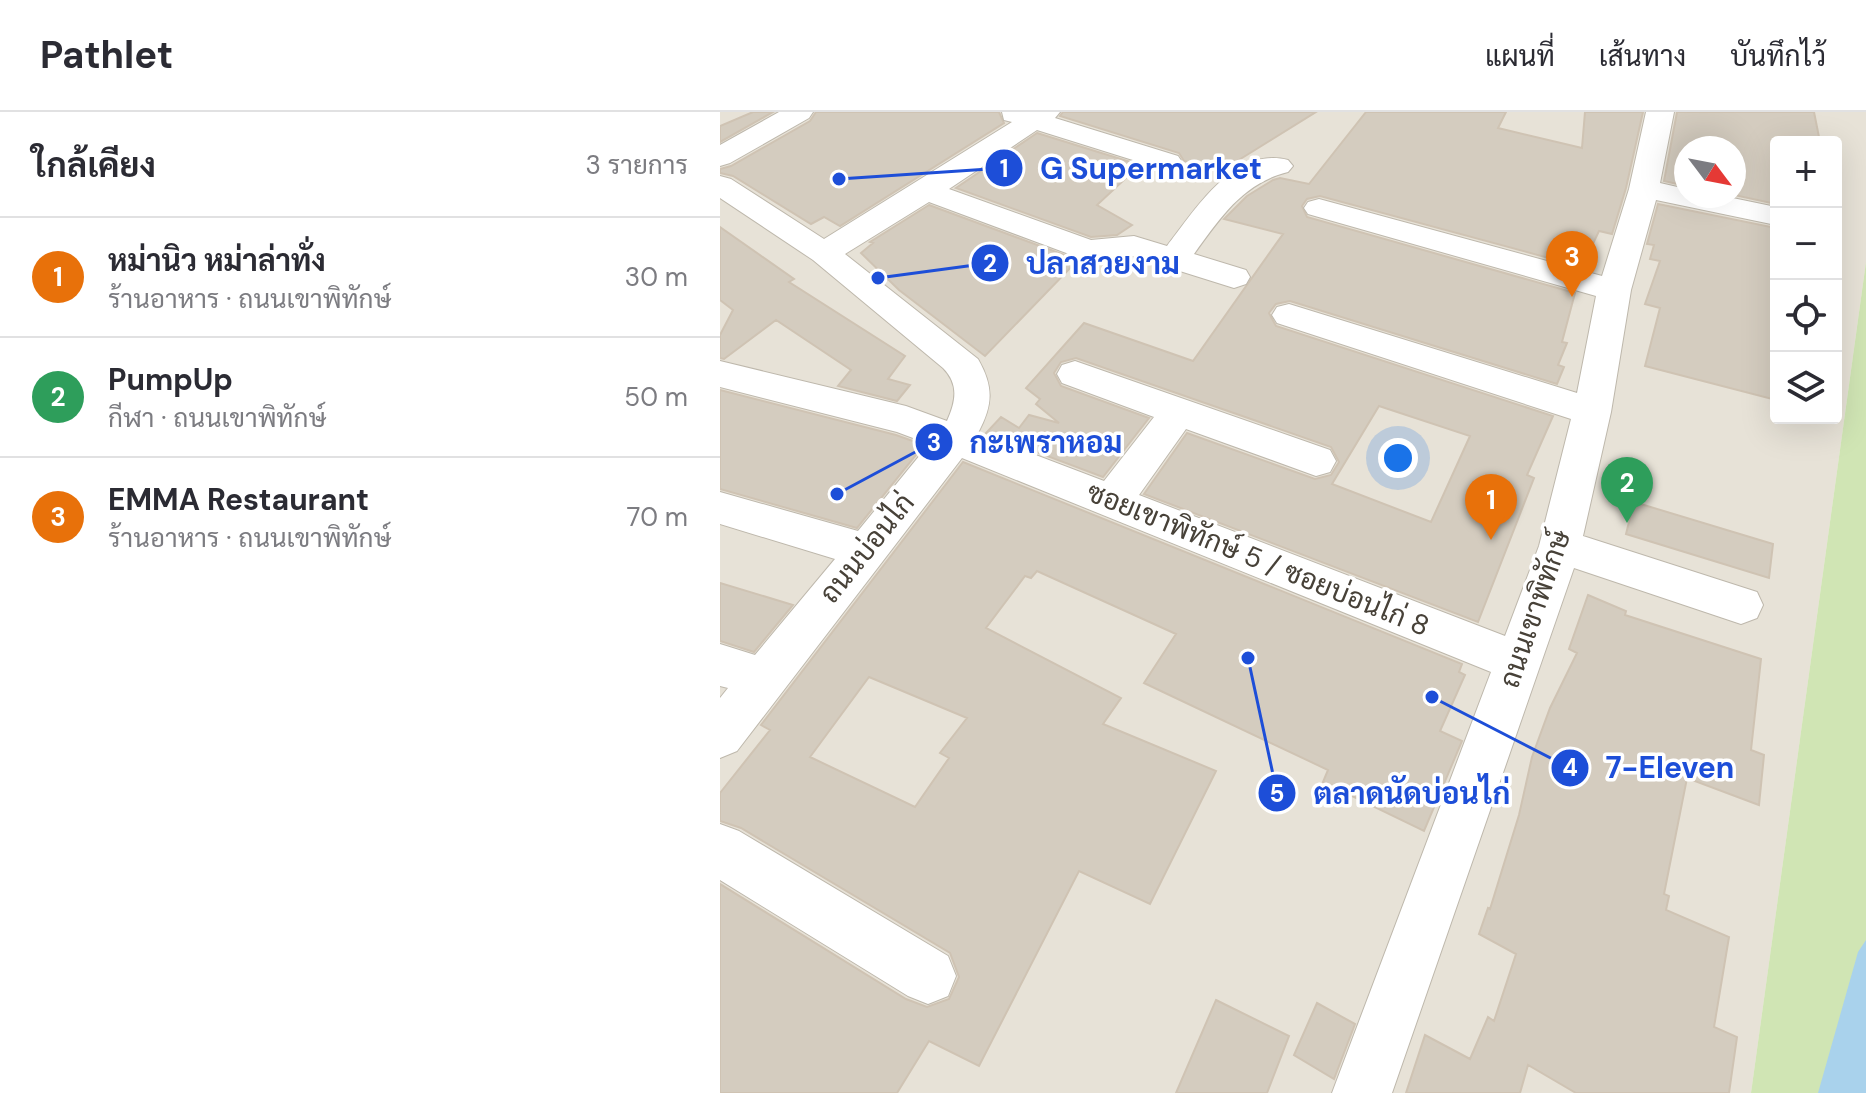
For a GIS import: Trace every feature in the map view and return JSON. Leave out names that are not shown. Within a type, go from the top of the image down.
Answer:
[{"type":"street","points":[[720,157],[799,112]]},
{"type":"street","name":"ถนนเขาพิทักษ์","points":[[1362,1093],[1560,546],[1592,412],[1614,290],[1644,189],[1654,113]]},
{"type":"street","points":[[824,253],[926,191],[1029,115],[1168,162]]},
{"type":"street","points":[[1174,259],[1238,183],[1262,167],[1278,166]]},
{"type":"street","name":"ถนนบ่อนไก่","points":[[720,185],[824,253],[967,368],[975,393],[969,418],[955,439],[720,735]]},
{"type":"street","points":[[1644,189],[1770,215]]},
{"type":"street","points":[[926,191],[1088,250],[1134,246],[1234,277]]},
{"type":"street","points":[[1319,208],[1614,290]]},
{"type":"street","points":[[1289,315],[1592,412]]},
{"type":"street","name":"ซอยเขาพิทักษ์ 5 / ซอยบ่อนไก่ 8","points":[[720,374],[906,420],[1517,661]]},
{"type":"street","points":[[1075,374],[1316,461]]},
{"type":"street","points":[[1112,501],[1178,412]]},
{"type":"street","points":[[720,508],[864,550]]},
{"type":"street","points":[[1560,546],[1741,605]]},
{"type":"street","points":[[720,665],[763,679]]},
{"type":"street","points":[[720,850],[928,976]]},
{"type":"shaded area","points":[[720,112],[1866,112],[1866,262],[1751,1093],[720,1093]]},
{"type":"green space","points":[[1866,262],[1866,1093],[1751,1093]]},
{"type":"water","points":[[1866,940],[1866,1093],[1818,1093],[1858,952]]},
{"type":"building","points":[[753,112],[773,112],[720,142],[720,126]]},
{"type":"building","points":[[816,112],[999,112],[1004,123],[840,226],[824,217],[811,224],[733,176],[720,173],[720,169],[731,166],[810,121]]},
{"type":"building","points":[[1063,112],[1316,112],[1221,171],[1184,161],[1179,153],[1060,116]]},
{"type":"building","points":[[1366,112],[1506,112],[1498,128],[1582,148],[1585,112],[1643,112],[1612,234],[1599,231],[1582,267],[1320,196],[1307,199],[1302,206],[1307,217],[1575,293],[1562,342],[1567,343],[1558,365],[1564,367],[1557,384],[1290,301],[1276,304],[1269,313],[1276,326],[1553,416],[1527,475],[1534,478],[1478,622],[1144,494],[1187,433],[1315,479],[1331,475],[1339,462],[1331,447],[1076,358],[1061,362],[1054,373],[1061,386],[1149,418],[1103,477],[986,433],[1001,417],[1019,428],[1029,415],[1059,423],[1036,404],[1040,399],[1026,388],[1084,323],[1193,361],[1283,234],[1224,219],[1247,196],[1273,180],[1280,178],[1309,184]],"holes":[[[1379,406],[1470,436],[1431,522],[1332,484]]]},
{"type":"building","points":[[1677,112],[1814,112],[1819,136],[1770,136],[1770,203],[1746,198],[1746,136],[1674,136],[1674,183],[1664,181]]},
{"type":"building","points":[[1037,133],[1140,165],[1097,205],[1132,225],[1117,235],[1091,237],[956,188]]},
{"type":"building","points":[[1658,204],[1770,227],[1770,398],[1645,366],[1660,308],[1645,304],[1660,261],[1650,259],[1654,245],[1647,244]]},
{"type":"building","points":[[929,205],[1078,260],[985,356],[899,290],[861,253],[873,243],[870,242]]},
{"type":"building","points":[[720,227],[794,279],[789,282],[905,356],[888,379],[910,385],[897,401],[838,386],[851,370],[776,320],[724,359],[720,358],[720,335],[733,310],[720,300]]},
{"type":"building","points":[[720,390],[924,445],[857,528],[720,489]]},
{"type":"building","points":[[963,462],[1462,664],[1459,672],[1465,675],[1440,731],[1462,741],[1424,831],[1323,782],[1328,770],[1144,683],[1176,634],[1037,571],[1031,578],[1025,576],[986,628],[1121,698],[1103,724],[1216,771],[1150,904],[1079,871],[979,1066],[929,1041],[897,1093],[720,1093],[720,884],[906,999],[927,1007],[949,999],[959,977],[950,953],[741,828],[720,821],[720,793],[770,730],[761,725]],"holes":[[[869,677],[967,718],[940,753],[949,758],[915,807],[810,757]]]},
{"type":"building","points":[[1634,502],[1773,544],[1769,578],[1626,534]]},
{"type":"building","points":[[720,583],[793,605],[754,652],[720,641]]},
{"type":"building","points":[[1588,595],[1626,611],[1625,615],[1761,659],[1751,750],[1764,755],[1759,805],[1687,778],[1664,894],[1669,896],[1666,910],[1729,937],[1714,1027],[1737,1037],[1729,1093],[1576,1093],[1528,1065],[1520,1093],[1406,1093],[1425,1035],[1470,1059],[1488,1017],[1494,1021],[1516,954],[1479,934],[1490,909],[1519,815],[1532,757],[1550,708],[1577,653],[1569,649]]},
{"type":"building","points":[[1216,1000],[1289,1036],[1267,1093],[1176,1093]]},
{"type":"building","points":[[1317,1003],[1355,1024],[1334,1079],[1294,1055]]},
{"type":"place","name":"G Supermarket","points":[[839,179]]},
{"type":"place","name":"ปลาสวยงาม","points":[[878,278]]},
{"type":"place","name":"EMMA Restaurant","points":[[1572,297]]},
{"type":"place","name":"กะเพราหอม","points":[[837,494]]},
{"type":"place","name":"PumpUp","points":[[1627,523]]},
{"type":"place","name":"หม่านิว หม่าล่าทั่ง","points":[[1491,540]]},
{"type":"place","name":"ตลาดนัดบ่อนไก่","points":[[1248,658]]},
{"type":"place","name":"7-Eleven","points":[[1432,697]]}]
